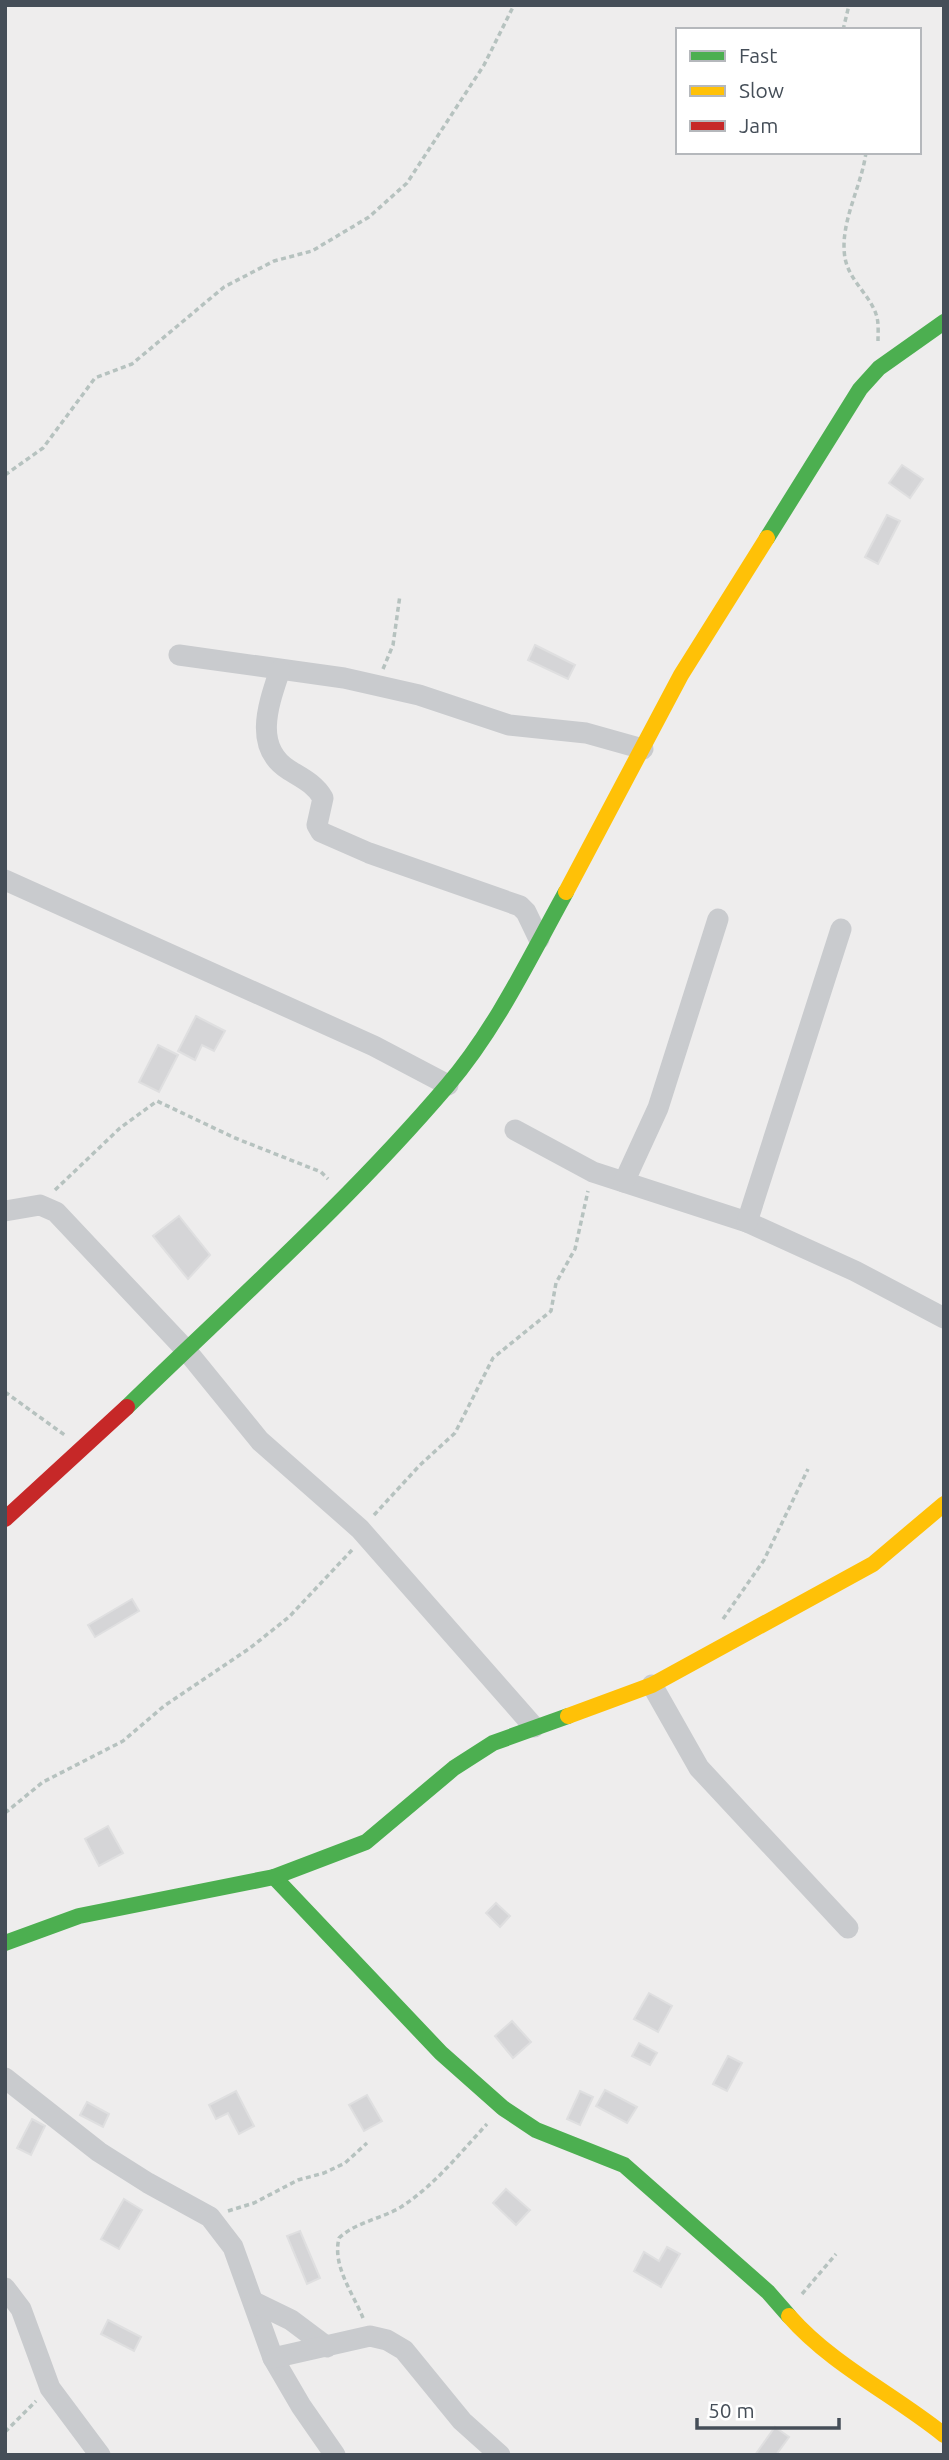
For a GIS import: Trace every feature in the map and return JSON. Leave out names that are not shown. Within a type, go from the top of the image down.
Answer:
[{"type":"street","points":[[5,1519],[82,1450],[345,1195],[448,1085],[502,1007],[597,837],[681,675],[860,389],[879,368],[944,321]]},
{"type":"street","points":[[179,655],[344,678],[419,695],[509,725],[586,733],[643,749]]},
{"type":"street","points":[[280,670],[265,716],[268,743],[278,763],[312,784],[323,798],[317,825],[321,832],[369,853],[520,906],[526,912],[539,939]]},
{"type":"street","points":[[5,880],[374,1046],[448,1085]]},
{"type":"street","points":[[624,1182],[658,1108],[718,919]]},
{"type":"street","points":[[747,1222],[841,929]]},
{"type":"street","points":[[515,1130],[593,1172],[747,1222],[855,1271],[944,1318]]},
{"type":"street","points":[[5,1211],[40,1205],[55,1212],[186,1350],[260,1441],[360,1528],[534,1727]]},
{"type":"street","points":[[5,1943],[79,1916],[274,1877],[366,1842],[454,1768],[493,1743],[534,1727],[566,1719],[652,1685],[873,1564],[944,1504]]},
{"type":"street","points":[[652,1685],[699,1768],[848,1928]]},
{"type":"street","points":[[274,1877],[441,2053],[503,2108],[536,2130],[624,2165],[788,2312],[811,2341],[846,2367],[905,2404],[944,2435]]},
{"type":"street","points":[[5,2078],[99,2151],[148,2183],[210,2217],[233,2247],[273,2358],[301,2406],[335,2455]]},
{"type":"street","points":[[5,2288],[21,2309],[50,2388],[100,2455]]},
{"type":"street","points":[[254,2302],[291,2320],[327,2347]]},
{"type":"street","points":[[273,2358],[370,2336],[379,2337],[404,2350],[462,2421],[500,2455]]},
{"type":"path","points":[[5,475],[43,447],[95,378],[132,365],[224,287],[274,261],[312,251],[369,217],[407,183],[484,65],[514,5]]},
{"type":"path","points":[[843,28],[849,5]]},
{"type":"path","points":[[866,154],[864,172],[845,232],[845,258],[854,280],[877,315],[879,368]]},
{"type":"path","points":[[387,688],[383,671],[393,645],[400,595]]},
{"type":"path","points":[[40,1205],[121,1128],[157,1101],[235,1138],[321,1172],[345,1195]]},
{"type":"path","points":[[5,1813],[43,1783],[123,1741],[164,1706],[250,1648],[289,1617],[350,1552],[359,1541],[360,1528],[420,1465],[455,1433],[493,1358],[551,1311],[556,1283],[575,1249],[593,1172]]},
{"type":"path","points":[[5,1392],[82,1450]]},
{"type":"path","points":[[720,1623],[731,1602],[764,1560],[808,1469]]},
{"type":"path","points":[[370,2336],[338,2263],[336,2250],[339,2238],[366,2221],[399,2208],[429,2185],[503,2108]]},
{"type":"path","points":[[210,2217],[254,2203],[298,2180],[324,2173],[345,2163],[367,2143]]},
{"type":"path","points":[[788,2312],[836,2254]]},
{"type":"path","points":[[5,2432],[50,2388]]},
{"type":"building","points":[[902,465],[923,479],[910,498],[889,483]]},
{"type":"building","points":[[887,515],[900,521],[878,564],[865,557]]},
{"type":"building","points":[[535,645],[575,665],[568,679],[528,660]]},
{"type":"building","points":[[196,1016],[225,1031],[214,1051],[202,1045],[195,1060],[178,1051]]},
{"type":"building","points":[[158,1045],[178,1055],[159,1092],[139,1082]]},
{"type":"building","points":[[179,1216],[210,1255],[188,1279],[153,1236]]},
{"type":"building","points":[[132,1599],[139,1611],[95,1637],[88,1625]]},
{"type":"building","points":[[108,1826],[123,1853],[99,1866],[85,1839]]},
{"type":"building","points":[[496,1903],[510,1916],[500,1927],[486,1913]]},
{"type":"building","points":[[649,1993],[672,2006],[658,2032],[634,2019]]},
{"type":"building","points":[[512,2021],[531,2042],[513,2058],[495,2036]]},
{"type":"building","points":[[639,2043],[657,2053],[650,2065],[632,2056]]},
{"type":"building","points":[[728,2056],[742,2063],[727,2091],[713,2084]]},
{"type":"building","points":[[605,2090],[637,2107],[627,2123],[596,2106]]},
{"type":"building","points":[[236,2091],[254,2126],[239,2134],[228,2113],[216,2119],[209,2105]]},
{"type":"building","points":[[580,2091],[593,2097],[580,2125],[567,2119]]},
{"type":"building","points":[[367,2095],[382,2121],[364,2131],[349,2105]]},
{"type":"building","points":[[87,2102],[109,2114],[103,2127],[80,2115]]},
{"type":"building","points":[[32,2119],[45,2126],[31,2155],[17,2148]]},
{"type":"building","points":[[506,2189],[530,2210],[516,2225],[493,2203]]},
{"type":"building","points":[[124,2199],[142,2210],[119,2249],[101,2239]]},
{"type":"building","points":[[300,2231],[320,2278],[307,2284],[287,2236]]},
{"type":"building","points":[[667,2247],[680,2254],[661,2287],[634,2271],[644,2252],[659,2261]]},
{"type":"building","points":[[108,2320],[141,2337],[134,2351],[101,2334]]},
{"type":"building","points":[[775,2427],[789,2437],[776,2455],[755,2455]]},
{"type":"traffic: fast","points":[[767,538],[860,389],[879,368],[944,322]]},
{"type":"traffic: fast","points":[[127,1407],[371,1170],[447,1086],[497,1017],[566,892]]},
{"type":"traffic: fast","points":[[5,1943],[79,1916],[274,1877],[366,1842],[454,1768],[493,1743],[568,1716]]},
{"type":"traffic: fast","points":[[274,1877],[441,2053],[503,2108],[536,2130],[624,2165],[768,2292],[789,2316]]},
{"type":"traffic: slow","points":[[566,892],[681,675],[767,538]]},
{"type":"traffic: slow","points":[[568,1716],[652,1685],[873,1564],[944,1504]]},
{"type":"traffic: slow","points":[[789,2316],[824,2350],[944,2435]]},
{"type":"traffic: jam","points":[[5,1519],[127,1407]]}]
